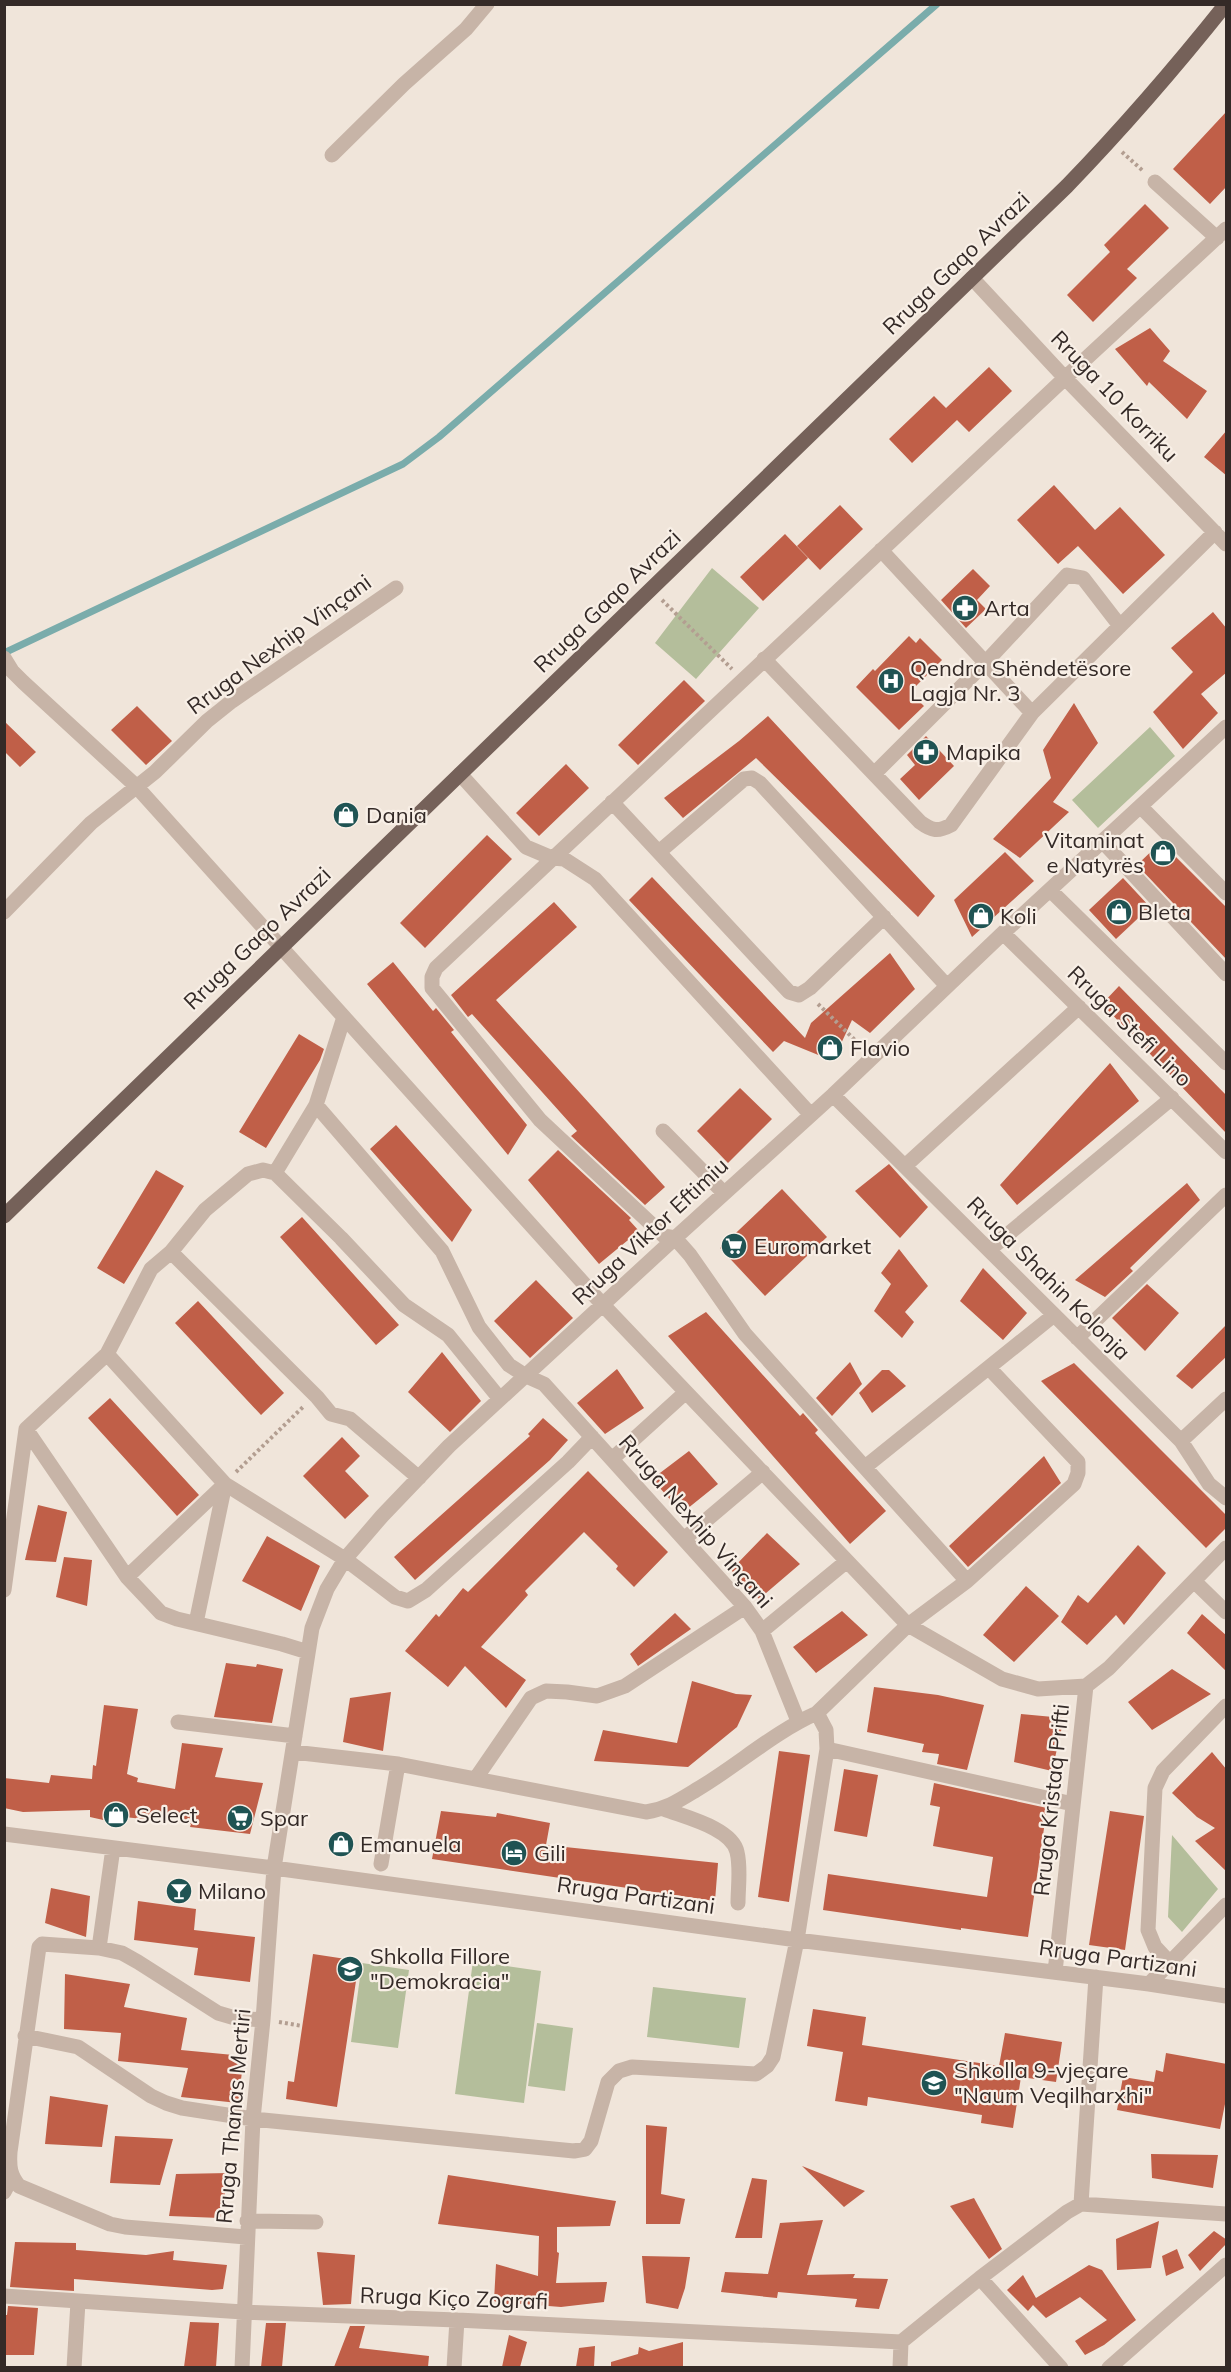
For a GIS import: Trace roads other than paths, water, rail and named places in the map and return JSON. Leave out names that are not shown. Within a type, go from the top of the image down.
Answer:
[{"type":"main road","name":"Rruga Gaqo Avrazi","points":[[4,1216],[1111,141],[1169,76],[1226,4]]},
{"type":"street","points":[[332,156],[404,84],[466,29],[487,4]]},
{"type":"street","points":[[967,1581],[745,1334],[690,1255],[675,1238],[664,1236],[540,1120],[432,988],[432,977],[436,968],[552,858],[1222,234],[1155,182]]},
{"type":"street","name":"Rruga 10 Korriku","points":[[972,278],[1065,378],[1227,544]]},
{"type":"street","points":[[764,659],[920,822],[932,831],[941,830],[951,825],[1032,713],[1215,532]]},
{"type":"street","points":[[881,550],[1032,713]]},
{"type":"street","points":[[874,774],[985,663],[1066,575],[1083,578],[1120,626]]},
{"type":"street","name":"Rruga Nexhip Vinçani","points":[[4,912],[91,823],[155,772],[207,721],[232,701],[396,588]]},
{"type":"street","points":[[8,665],[136,786],[603,1305],[908,1625],[1002,1679],[1038,1689],[1086,1686]]},
{"type":"street","name":"Rruga Viktor Eftimiu","points":[[274,1868],[312,1628],[327,1589],[345,1559],[382,1516],[449,1446],[833,1095],[1003,933],[1227,727]]},
{"type":"street","points":[[460,774],[526,847],[552,858],[564,859],[595,879],[811,1115]]},
{"type":"street","points":[[658,852],[744,779],[752,778],[760,783],[947,986]]},
{"type":"street","points":[[612,802],[789,992],[799,995],[810,988],[884,917]]},
{"type":"street","points":[[1141,807],[1227,893]]},
{"type":"street","points":[[1103,842],[1227,974]]},
{"type":"street","points":[[1050,890],[1227,1063]]},
{"type":"street","name":"Rruga Stefi Lino","points":[[1003,933],[1227,1152]]},
{"type":"street","points":[[905,1166],[1079,1008]]},
{"type":"street","points":[[274,1173],[316,1105],[344,1017]]},
{"type":"street","name":"Rruga Shahin Kolonja","points":[[833,1095],[1181,1441],[1209,1484],[1227,1497]]},
{"type":"street","points":[[989,1250],[1172,1098]]},
{"type":"street","name":"Rruga Nexhip Vinçani","points":[[316,1105],[442,1251],[479,1327],[509,1365],[544,1384],[745,1607],[762,1631],[798,1721]]},
{"type":"street","points":[[663,1131],[724,1193]]},
{"type":"street","points":[[4,1590],[7,1553],[26,1429],[107,1354],[151,1269],[171,1252],[205,1210],[248,1174],[263,1170],[274,1173],[341,1238],[404,1305],[448,1335],[500,1399]]},
{"type":"street","points":[[1077,1338],[1227,1195]]},
{"type":"street","points":[[171,1252],[317,1397],[331,1414],[350,1419],[419,1478]]},
{"type":"street","points":[[866,1467],[1054,1315]]},
{"type":"street","points":[[107,1354],[225,1484],[345,1559],[395,1597],[408,1601],[426,1590],[568,1462],[592,1437]]},
{"type":"street","points":[[293,1752],[398,1764],[646,1812],[664,1809],[724,1774],[798,1721],[817,1713],[908,1625],[967,1581],[1074,1484],[1078,1473],[1078,1462],[989,1368]]},
{"type":"street","points":[[612,1459],[686,1392]]},
{"type":"street","points":[[1181,1441],[1227,1399]]},
{"type":"street","points":[[26,1429],[127,1577],[161,1613],[308,1652]]},
{"type":"street","points":[[684,1539],[762,1472]]},
{"type":"street","points":[[127,1577],[225,1484]]},
{"type":"street","points":[[196,1623],[225,1484]]},
{"type":"street","name":"Rruga Kristaq Prifti","points":[[1055,1972],[1086,1686],[1109,1668],[1227,1548]]},
{"type":"street","points":[[762,1631],[847,1561]]},
{"type":"street","points":[[1194,1581],[1227,1612]]},
{"type":"street","points":[[476,1778],[531,1698],[546,1691],[597,1696],[625,1686],[745,1607]]},
{"type":"street","points":[[1170,1963],[1155,1947],[1148,1930],[1155,1788],[1163,1771],[1227,1706]]},
{"type":"street","points":[[25,2036],[78,2047],[166,2103],[253,2119],[574,2151],[585,2149],[591,2141],[608,2082],[619,2071],[632,2067],[756,2074],[767,2066],[773,2057],[797,1940],[827,1749],[826,1730],[817,1713]]},
{"type":"street","points":[[178,1722],[295,1736]]},
{"type":"street","points":[[827,1749],[1073,1803]]},
{"type":"street","points":[[381,1864],[398,1764]]},
{"type":"street","points":[[664,1809],[723,1832],[731,1841],[737,1851],[738,1903]]},
{"type":"street","name":"Rruga Partizani","points":[[4,1834],[1227,1996]]},
{"type":"street","points":[[99,1948],[112,1848]]},
{"type":"street","name":"Rruga Thanas Mertiri","points":[[242,2367],[246,2229],[253,2119],[274,1868]]},
{"type":"street","points":[[1149,1984],[1227,1905]]},
{"type":"street","points":[[263,2020],[235,2018],[218,2013],[122,1953],[46,1942],[39,1947],[25,2036],[9,2167],[12,2177],[20,2186],[110,2224],[141,2229],[246,2229],[316,2222]]},
{"type":"street","points":[[1081,2204],[1096,1977]]},
{"type":"street","points":[[4,2192],[12,2177]]},
{"type":"street","points":[[900,2367],[901,2343],[980,2278],[1067,2212],[1081,2204],[1227,2214]]},
{"type":"street","points":[[1109,2367],[1227,2265]]},
{"type":"street","points":[[980,2278],[1061,2367]]},
{"type":"street","name":"Rruga Kiço Zografi","points":[[4,2296],[243,2312],[457,2320],[901,2343]]},
{"type":"street","points":[[74,2367],[78,2301]]},
{"type":"street","points":[[454,2367],[457,2320]]},
{"type":"waterway","points":[[4,653],[403,464],[439,437],[937,4]]},
{"type":"place","name":"Arta","points":[[965,608]]},
{"type":"place","name":"Qendra Shëndetësore Lagja Nr. 3","points":[[891,681]]},
{"type":"place","name":"Mapika","points":[[926,752]]},
{"type":"place","name":"Dania","points":[[346,815]]},
{"type":"place","name":"Vitaminat e Natyrës","points":[[1163,853]]},
{"type":"place","name":"Bleta","points":[[1119,912]]},
{"type":"place","name":"Koli","points":[[981,916]]},
{"type":"place","name":"Flavio","points":[[830,1048]]},
{"type":"place","name":"Euromarket","points":[[734,1246]]},
{"type":"place","name":"Select","points":[[116,1815]]},
{"type":"place","name":"Spar","points":[[240,1818]]},
{"type":"place","name":"Emanuela","points":[[341,1844]]},
{"type":"place","name":"Gili","points":[[514,1853]]},
{"type":"place","name":"Milano","points":[[179,1891]]},
{"type":"place","name":"Shkolla Fillore \"Demokracia\"","points":[[350,1969]]},
{"type":"place","name":"Shkolla 9-vjeçare \"Naum Veqilharxhi\"","points":[[934,2083]]}]
